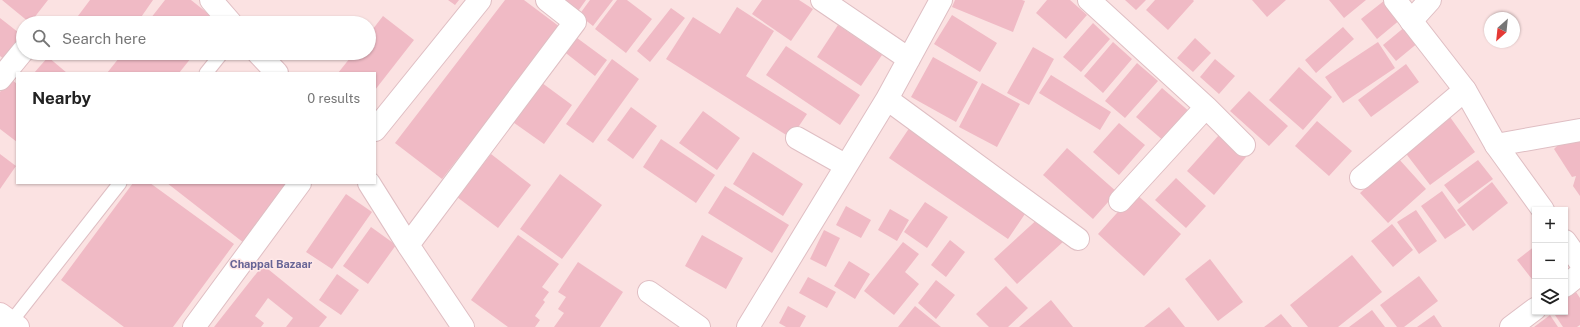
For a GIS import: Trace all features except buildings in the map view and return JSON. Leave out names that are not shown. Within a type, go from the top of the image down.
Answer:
[{"type":"street","points":[[211,0],[225,16]]},
{"type":"street","points":[[376,129],[480,0]]},
{"type":"street","points":[[408,245],[575,22],[547,0]]},
{"type":"street","points":[[822,0],[909,59]]},
{"type":"street","points":[[748,327],[887,98],[942,0]]},
{"type":"street","points":[[1089,0],[1206,107],[1244,145]]},
{"type":"street","points":[[1395,0],[1465,90],[1496,145],[1541,207]]},
{"type":"street","points":[[1411,21],[1430,0]]},
{"type":"street","points":[[0,79],[16,60]]},
{"type":"street","points":[[265,60],[276,72]]},
{"type":"street","points":[[1361,178],[1465,90]]},
{"type":"street","points":[[887,98],[1078,239]]},
{"type":"street","points":[[1120,201],[1206,107]]},
{"type":"street","points":[[1496,145],[1580,130]]},
{"type":"street","points":[[797,138],[845,165]]},
{"type":"street","points":[[194,327],[299,184]]},
{"type":"street","points":[[370,184],[408,245],[463,327]]},
{"type":"street","points":[[1566,243],[1580,262]]},
{"type":"street","points":[[1568,284],[1580,274]]},
{"type":"street","points":[[649,292],[699,327]]},
{"type":"street","points":[[1511,327],[1532,311]]},
{"type":"lane","points":[[207,72],[216,60]]},
{"type":"lane","points":[[10,321],[119,184]]},
{"type":"district","name":"Chappal Bazaar","points":[[271,264]]}]
